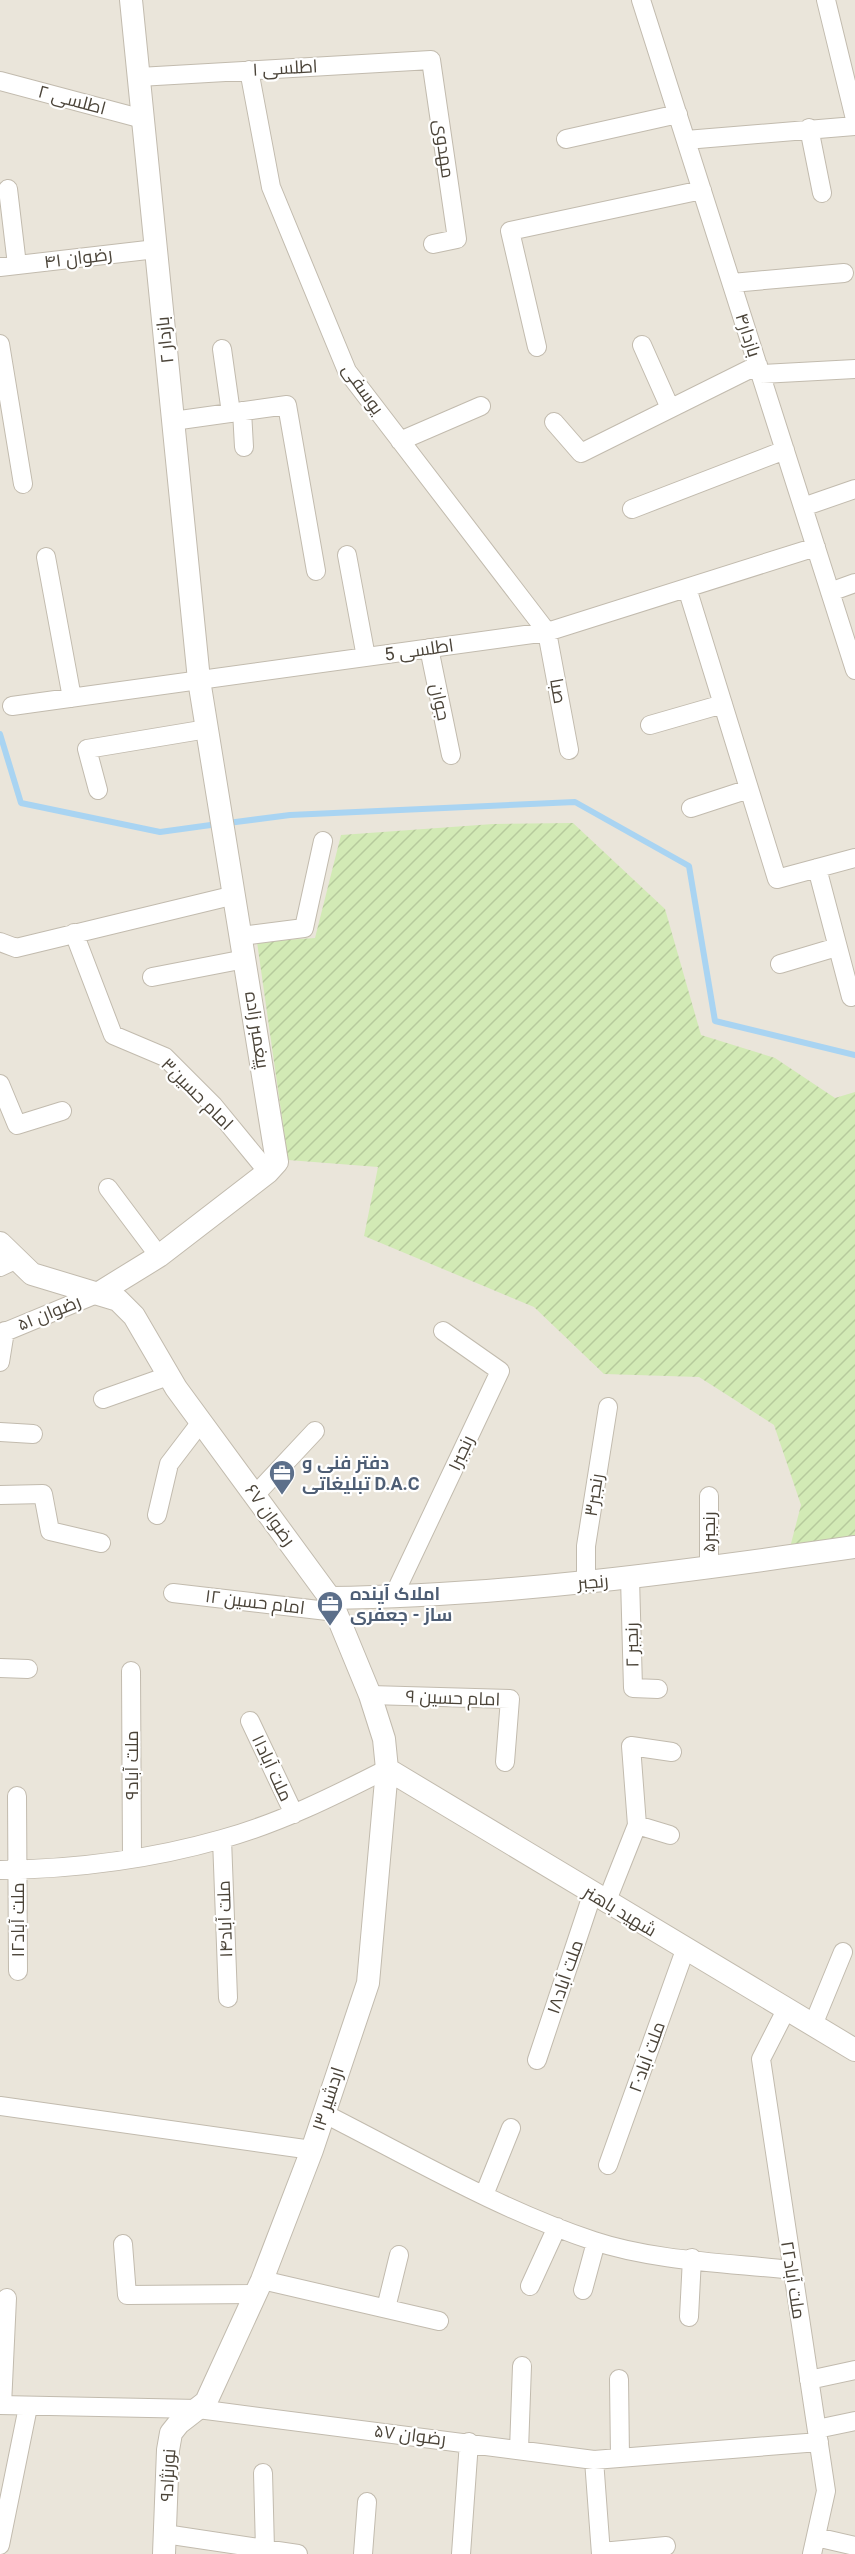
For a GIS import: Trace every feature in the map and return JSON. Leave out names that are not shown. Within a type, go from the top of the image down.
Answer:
[{"type":"street","name":"بازدار ۲","points":[[131,0],[200,680]]},
{"type":"street","name":"بازدار۴","points":[[641,0],[855,670]]},
{"type":"street","points":[[826,0],[855,119]]},
{"type":"street","name":"اطلسی ۱","points":[[139,77],[431,60]]},
{"type":"street","name":"مهدوی","points":[[431,60],[458,239],[433,244]]},
{"type":"street","name":"یوسفی","points":[[249,70],[271,187],[347,371],[547,632]]},
{"type":"street","name":"اطلسی ۲","points":[[0,81],[143,119]]},
{"type":"street","points":[[566,139],[678,114]]},
{"type":"street","points":[[686,140],[809,128],[855,126]]},
{"type":"street","points":[[809,128],[822,193]]},
{"type":"street","points":[[8,189],[8,266]]},
{"type":"street","points":[[537,347],[510,231],[702,190]]},
{"type":"street","name":"رضوان ۴۱","points":[[8,266],[156,249]]},
{"type":"street","points":[[732,283],[844,273]]},
{"type":"street","points":[[0,344],[6,411],[23,484]]},
{"type":"street","points":[[642,345],[670,408]]},
{"type":"street","points":[[222,349],[244,447]]},
{"type":"street","points":[[554,422],[581,453],[670,408],[759,369],[855,369]]},
{"type":"street","points":[[173,421],[287,405],[316,571]]},
{"type":"street","points":[[400,441],[481,406]]},
{"type":"street","points":[[632,509],[785,450]]},
{"type":"street","points":[[803,507],[855,489]]},
{"type":"street","name":"اطلسی 5","points":[[12,706],[547,632],[816,547]]},
{"type":"street","points":[[347,555],[366,657]]},
{"type":"street","points":[[46,557],[72,698]]},
{"type":"street","points":[[830,592],[855,583]]},
{"type":"street","points":[[687,588],[777,879],[855,858]]},
{"type":"street","name":"صبا","points":[[547,632],[569,750]]},
{"type":"street","name":"جوان","points":[[429,648],[452,755]]},
{"type":"street","name":"پیغمبر زاده","points":[[200,680],[276,1154],[277,1162],[268,1172]]},
{"type":"street","points":[[650,726],[723,704]]},
{"type":"street","points":[[98,790],[87,749],[207,729]]},
{"type":"street","points":[[691,808],[749,789]]},
{"type":"street","points":[[241,936],[304,928],[323,841]]},
{"type":"street","points":[[817,868],[851,998]]},
{"type":"street","points":[[0,942],[16,948],[234,895]]},
{"type":"street","name":"امام حسین۳","points":[[74,933],[113,1035],[165,1057],[213,1105],[268,1172]]},
{"type":"street","points":[[780,964],[837,947]]},
{"type":"street","points":[[152,977],[245,958]]},
{"type":"street","points":[[0,1084],[5,1111],[17,1125],[62,1111]]},
{"type":"street","points":[[99,1293],[159,1256],[268,1172]]},
{"type":"street","points":[[108,1188],[159,1256]]},
{"type":"street","name":"رضوان ۶۷","points":[[0,1243],[8,1264],[49,1281],[118,1300],[134,1316],[168,1376],[256,1494],[333,1605],[370,1695],[384,1739],[387,1769]]},
{"type":"street","name":"رضوان ۵۱","points":[[2,1332],[99,1293]]},
{"type":"street","name":"رنجبر۱","points":[[393,1597],[500,1371],[443,1331]]},
{"type":"street","points":[[0,1362],[2,1332]]},
{"type":"street","points":[[103,1399],[168,1376]]},
{"type":"street","name":"رنجبر۳","points":[[586,1583],[586,1546],[608,1407]]},
{"type":"street","points":[[157,1515],[169,1464],[201,1422]]},
{"type":"street","points":[[256,1494],[315,1431]]},
{"type":"street","points":[[0,1432],[33,1434]]},
{"type":"street","points":[[0,1495],[43,1494],[50,1532],[101,1543]]},
{"type":"street","name":"رنجبر۵","points":[[709,1496],[709,1568]]},
{"type":"street","name":"رنجبر","points":[[333,1605],[393,1597],[586,1583],[855,1547]]},
{"type":"street","name":"رنجبر ۲","points":[[630,1578],[633,1688],[658,1689]]},
{"type":"street","name":"امام حسین ۱۲","points":[[173,1593],[333,1605]]},
{"type":"street","points":[[0,1668],[28,1669]]},
{"type":"street","name":"ملت آباد۹","points":[[131,1671],[132,1858]]},
{"type":"street","name":"امام حسین ۹","points":[[370,1695],[510,1699],[505,1762]]},
{"type":"street","name":"ملت آباد۱۱","points":[[250,1721],[294,1814]]},
{"type":"street","points":[[670,1834],[637,1826],[631,1746],[672,1752]]},
{"type":"street","points":[[9,1870],[132,1858],[222,1839],[294,1814],[369,1780],[387,1769]]},
{"type":"street","name":"شهید باهنر","points":[[387,1769],[599,1899],[855,2050]]},
{"type":"street","name":"اردشیر ۱۳","points":[[198,2409],[206,2402],[258,2287],[312,2150],[371,1966],[387,1769]]},
{"type":"street","name":"ملت آباد۱۲","points":[[17,1796],[9,1870],[18,1971]]},
{"type":"street","name":"ملت آباد۱۸","points":[[537,2060],[599,1899],[637,1826]]},
{"type":"street","name":"ملت آباد۱۴","points":[[222,1839],[228,1998]]},
{"type":"street","name":"ملت آباد۲۰","points":[[608,2165],[685,1950]]},
{"type":"street","points":[[813,2025],[843,1952]]},
{"type":"street","name":"ملت آباد۲۲","points":[[786,2010],[761,2059],[826,2491],[814,2546]]},
{"type":"street","points":[[0,2106],[312,2150]]},
{"type":"street","points":[[323,2113],[484,2195],[596,2242],[692,2258],[792,2270]]},
{"type":"street","points":[[484,2195],[511,2128]]},
{"type":"street","points":[[530,2286],[557,2227]]},
{"type":"street","points":[[583,2290],[596,2242]]},
{"type":"street","points":[[123,2244],[127,2295],[258,2287],[386,2308],[439,2320]]},
{"type":"street","points":[[386,2308],[399,2255]]},
{"type":"street","points":[[689,2317],[692,2258]]},
{"type":"street","points":[[1,2405],[7,2298]]},
{"type":"street","points":[[519,2450],[522,2366]]},
{"type":"street","points":[[809,2380],[855,2370]]},
{"type":"street","points":[[618,2379],[620,2458]]},
{"type":"street","name":"رضوان ۵۷","points":[[1,2405],[198,2409],[469,2442],[594,2460],[818,2436],[855,2421]]},
{"type":"street","points":[[0,2545],[28,2407]]},
{"type":"street","name":"نورنژاد۹","points":[[164,2544],[168,2450],[171,2433],[179,2423],[198,2409]]},
{"type":"street","points":[[460,2554],[469,2442]]},
{"type":"street","points":[[594,2460],[601,2553],[666,2546]]},
{"type":"street","points":[[263,2473],[266,2549]]},
{"type":"street","points":[[363,2554],[367,2502]]},
{"type":"street","points":[[164,2544],[266,2549],[298,2554]]},
{"type":"street","points":[[814,2546],[855,2546]]},
{"type":"shaded area","points":[[0,0],[855,0],[855,2554],[0,2554]]},
{"type":"green space","points":[[573,823],[665,909],[701,1035],[775,1058],[835,1098],[855,1092],[855,1554],[786,1563],[801,1505],[774,1425],[699,1377],[604,1374],[534,1307],[364,1236],[378,1167],[288,1160],[257,942],[315,938],[341,835],[493,824]]},
{"type":"waterway","points":[[0,734],[21,803],[160,832],[218,824]]},
{"type":"waterway","points":[[228,823],[290,815],[575,802],[689,866],[715,1021],[855,1055]]},
{"type":"place","name":"دفتر فنی و تبلیغاتی D.A.C","points":[[282,1496]]},
{"type":"place","name":"املاک آینده ساز - جعفری","points":[[330,1627]]}]
